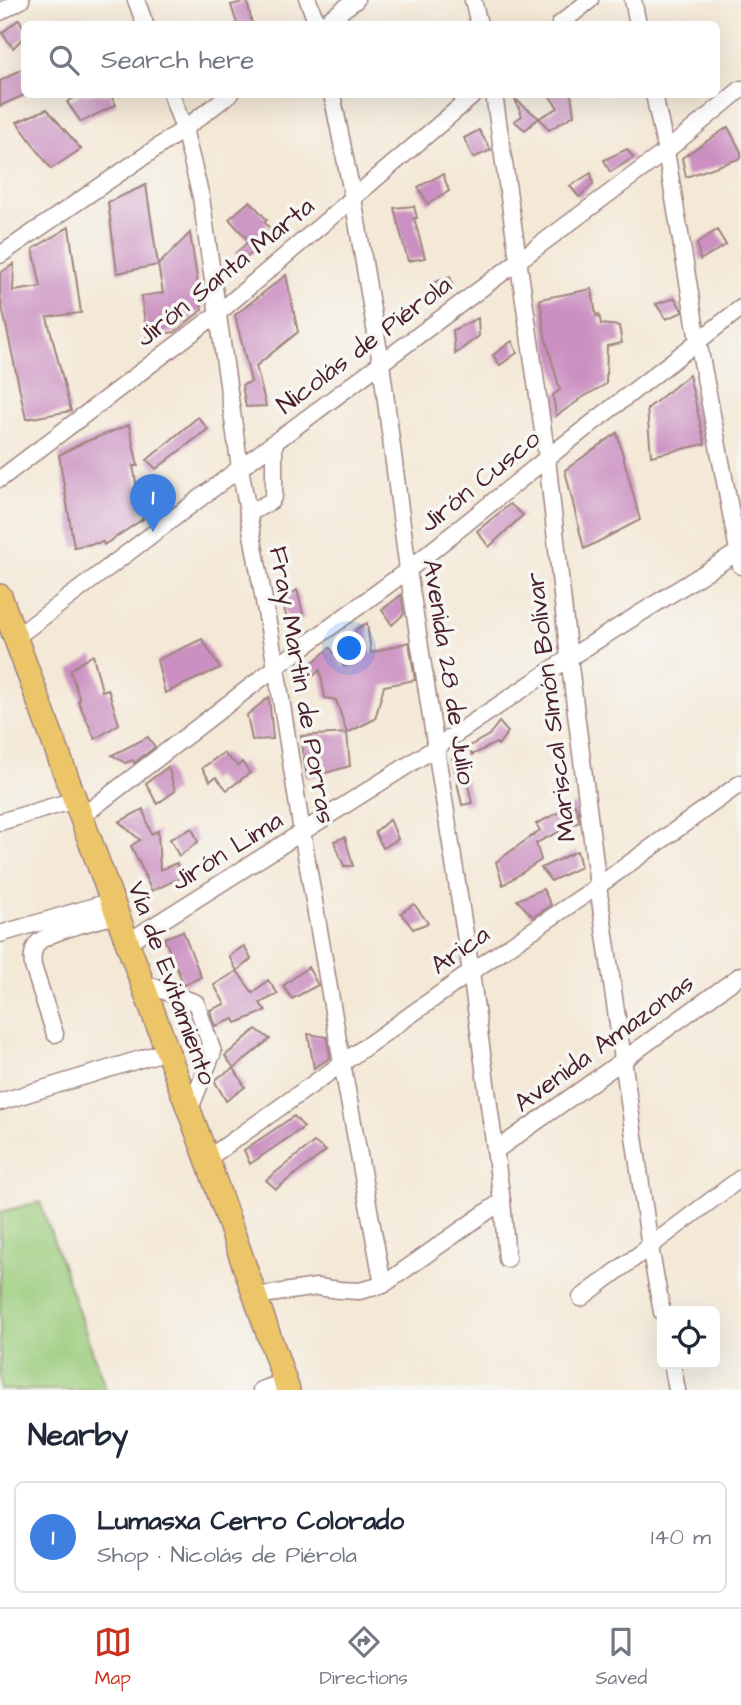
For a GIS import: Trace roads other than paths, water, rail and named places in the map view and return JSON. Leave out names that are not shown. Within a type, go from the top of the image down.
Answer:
[{"type":"highway","name":"Vía de Evitamiento","points":[[0,596],[207,1159],[287,1386]]},
{"type":"street","points":[[0,12],[21,0]]},
{"type":"street","points":[[135,0],[144,21]]},
{"type":"street","points":[[308,0],[316,21]]},
{"type":"street","points":[[327,21],[356,0]]},
{"type":"street","points":[[473,0],[478,21]]},
{"type":"street","points":[[564,21],[590,0]]},
{"type":"street","points":[[632,0],[637,21]]},
{"type":"street","name":"Nicolás de Piérola","points":[[15,638],[666,151],[741,89]]},
{"type":"street","name":"Fray Martin de Porras","points":[[172,98],[184,129],[201,197],[240,468],[342,1063],[383,1284]]},
{"type":"street","points":[[0,255],[225,98]]},
{"type":"street","name":"Avenida 28 de Julio","points":[[333,98],[382,363],[408,570],[471,972],[502,1200],[507,1259]]},
{"type":"street","name":"Jirón Santa Marta","points":[[0,479],[217,314],[470,98]]},
{"type":"street","name":"Mariscal SImón Bolívar","points":[[495,98],[547,458],[569,658],[622,1061],[661,1306]]},
{"type":"street","points":[[655,98],[740,556]]},
{"type":"street","name":"Jirón Cusco","points":[[78,809],[408,570],[741,308]]},
{"type":"street","points":[[248,514],[271,501],[274,495],[274,442]]},
{"type":"street","name":"Jirón Lima","points":[[128,942],[435,748],[569,658],[740,556]]},
{"type":"street","name":"Arica","points":[[207,1159],[741,783]]},
{"type":"street","points":[[0,822],[78,809]]},
{"type":"street","points":[[0,934],[115,908]]},
{"type":"street","points":[[55,1034],[33,966],[32,955],[36,945],[46,936],[115,908]]},
{"type":"street","name":"Avenida Amazonas","points":[[495,1151],[741,975]]},
{"type":"street","points":[[143,983],[196,1003],[213,1052],[189,1111]]},
{"type":"street","points":[[0,1102],[167,1051]]},
{"type":"street","points":[[581,1298],[741,1178]]},
{"type":"street","points":[[256,1296],[317,1287],[359,1291],[383,1284],[502,1200]]},
{"type":"street","points":[[673,1369],[677,1390]]},
{"type":"street","points":[[261,1390],[287,1386]]},
{"type":"place","name":"Lumasxa Cerro Colorado","points":[[153,532]]}]
